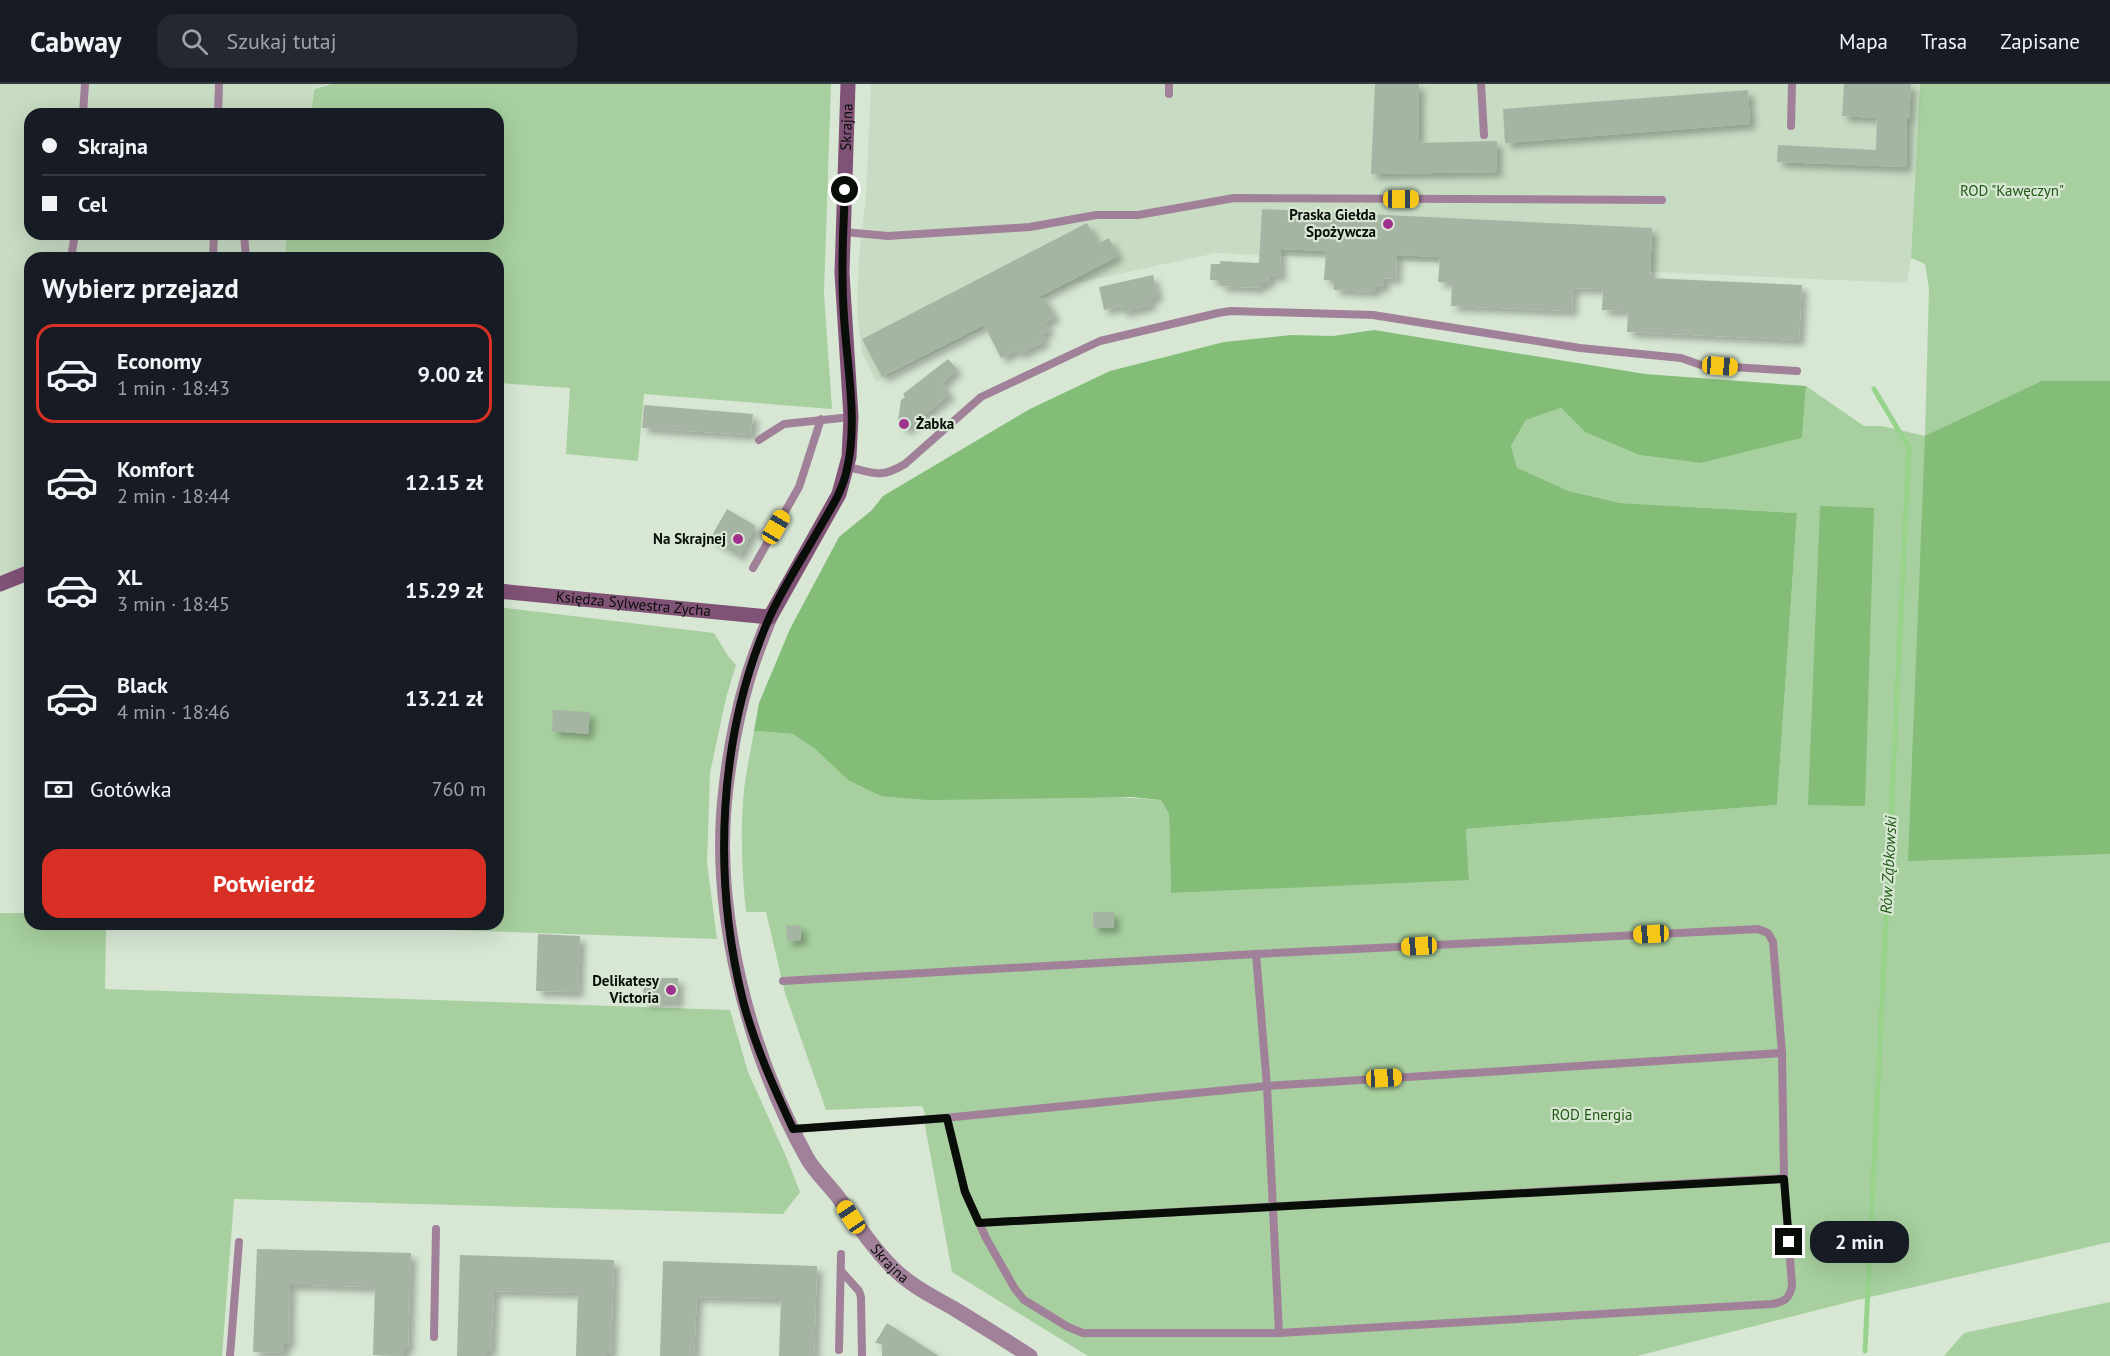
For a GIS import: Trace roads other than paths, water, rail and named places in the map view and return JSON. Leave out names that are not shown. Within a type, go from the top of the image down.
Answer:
[{"type":"street","name":"Skrajna","points":[[848,84],[843,314],[851,417],[851,447],[848,467],[839,494],[770,617],[747,681],[731,756],[723,826],[724,875],[731,939],[743,1000],[762,1059],[808,1160],[865,1237],[908,1282],[1030,1356]]},
{"type":"street","points":[[0,584],[24,574]]},
{"type":"street","name":"Księdza Sylwestra Zycha","points":[[504,592],[770,617]]},
{"type":"lane","points":[[83,108],[85,84]]},
{"type":"lane","points":[[218,108],[219,84]]},
{"type":"lane","points":[[1481,84],[1484,135]]},
{"type":"lane","points":[[1791,126],[1792,84]]},
{"type":"lane","points":[[844,232],[888,236],[1030,227],[1096,215],[1138,215],[1234,198],[1662,200]]},
{"type":"lane","points":[[848,467],[888,474],[905,464],[981,397],[1100,341],[1224,312],[1373,315],[1580,348],[1681,358],[1701,365],[1797,371]]},
{"type":"lane","points":[[759,440],[784,424],[851,417]]},
{"type":"lane","points":[[753,568],[799,487],[821,419]]},
{"type":"lane","points":[[783,981],[1758,929],[1768,933],[1773,942],[1782,1053],[1784,1179],[1792,1285],[1790,1295],[1783,1302],[1772,1304],[1279,1333],[1083,1333],[1068,1328],[1024,1300],[1015,1289],[965,1192],[947,1118]]},
{"type":"lane","points":[[1256,954],[1268,1086],[1279,1333]]},
{"type":"lane","points":[[793,1129],[947,1118],[1268,1086],[1782,1053]]},
{"type":"lane","points":[[979,1223],[1784,1179]]},
{"type":"lane","points":[[434,1337],[436,1229]]},
{"type":"lane","points":[[230,1356],[239,1242]]},
{"type":"lane","points":[[839,1350],[841,1254]]},
{"type":"lane","points":[[842,1272],[859,1291],[861,1297],[862,1356]]},
{"type":"waterway","name":"Rów Ząbkowski","points":[[1865,1351],[1909,448],[1874,389]]},
{"type":"place","name":"Praska Giełda Spożywcza","points":[[1388,224]]},
{"type":"place","name":"Żabka","points":[[904,424]]},
{"type":"place","name":"Na Skrajnej","points":[[738,539]]},
{"type":"place","name":"Delikatesy Victoria","points":[[671,990]]},
{"type":"park label","name":"ROD \"Kawęczyn\"","points":[[2012,191]]},
{"type":"park label","name":"ROD Energia","points":[[1592,1115]]}]
